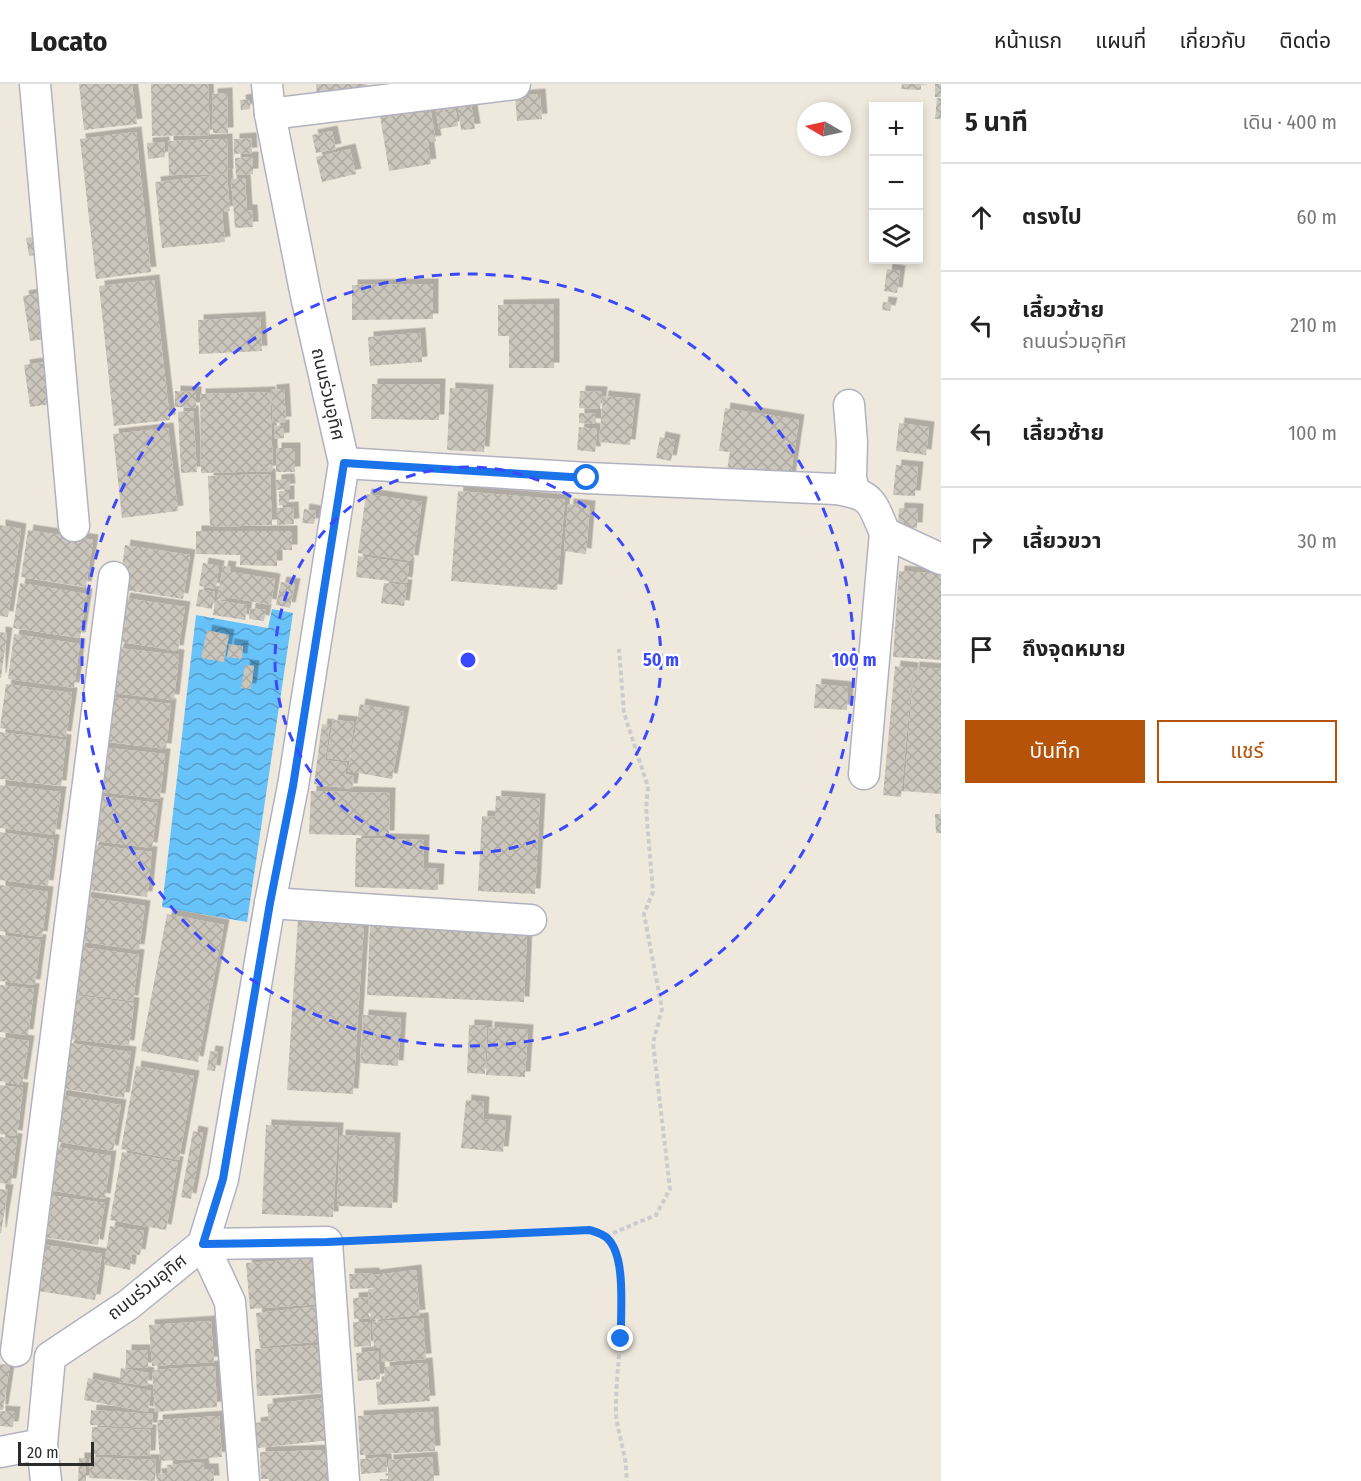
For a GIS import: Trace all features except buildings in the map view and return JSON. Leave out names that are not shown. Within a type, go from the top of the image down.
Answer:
[{"type":"street","points":[[35,84],[74,526]]},
{"type":"street","name":"ถนนร่วมอุทิศ","points":[[50,1357],[128,1305],[203,1244],[223,1179],[270,903],[293,786],[344,463],[306,296],[270,114],[267,84]]},
{"type":"street","points":[[270,114],[515,84]]},
{"type":"street","points":[[849,405],[852,442],[851,477],[854,492]]},
{"type":"street","points":[[344,463],[587,478],[836,489],[854,492],[871,501],[885,533],[864,774]]},
{"type":"street","points":[[885,533],[941,559]]},
{"type":"street","points":[[46,1481],[42,1444],[50,1357],[8,1351],[114,577]]},
{"type":"street","points":[[270,903],[531,920]]},
{"type":"street","points":[[244,1481],[230,1302],[203,1244],[327,1242],[344,1481]]},
{"type":"street","points":[[0,1452],[42,1444]]},
{"type":"path","points":[[606,1236],[656,1215],[670,1189],[653,1043],[662,1009],[644,914],[653,892],[646,807],[648,787],[624,712],[619,649]]},
{"type":"path","points":[[327,1242],[590,1230],[606,1236],[614,1247],[619,1261],[621,1339],[616,1412],[627,1481]]},
{"type":"water","points":[[272,609],[293,613],[247,922],[162,907],[196,615],[268,628]]},
{"type":"route","points":[[587,478],[344,463],[293,786],[270,903],[223,1179],[203,1244],[327,1242],[590,1230],[606,1236],[614,1247],[619,1261],[621,1339]]}]
